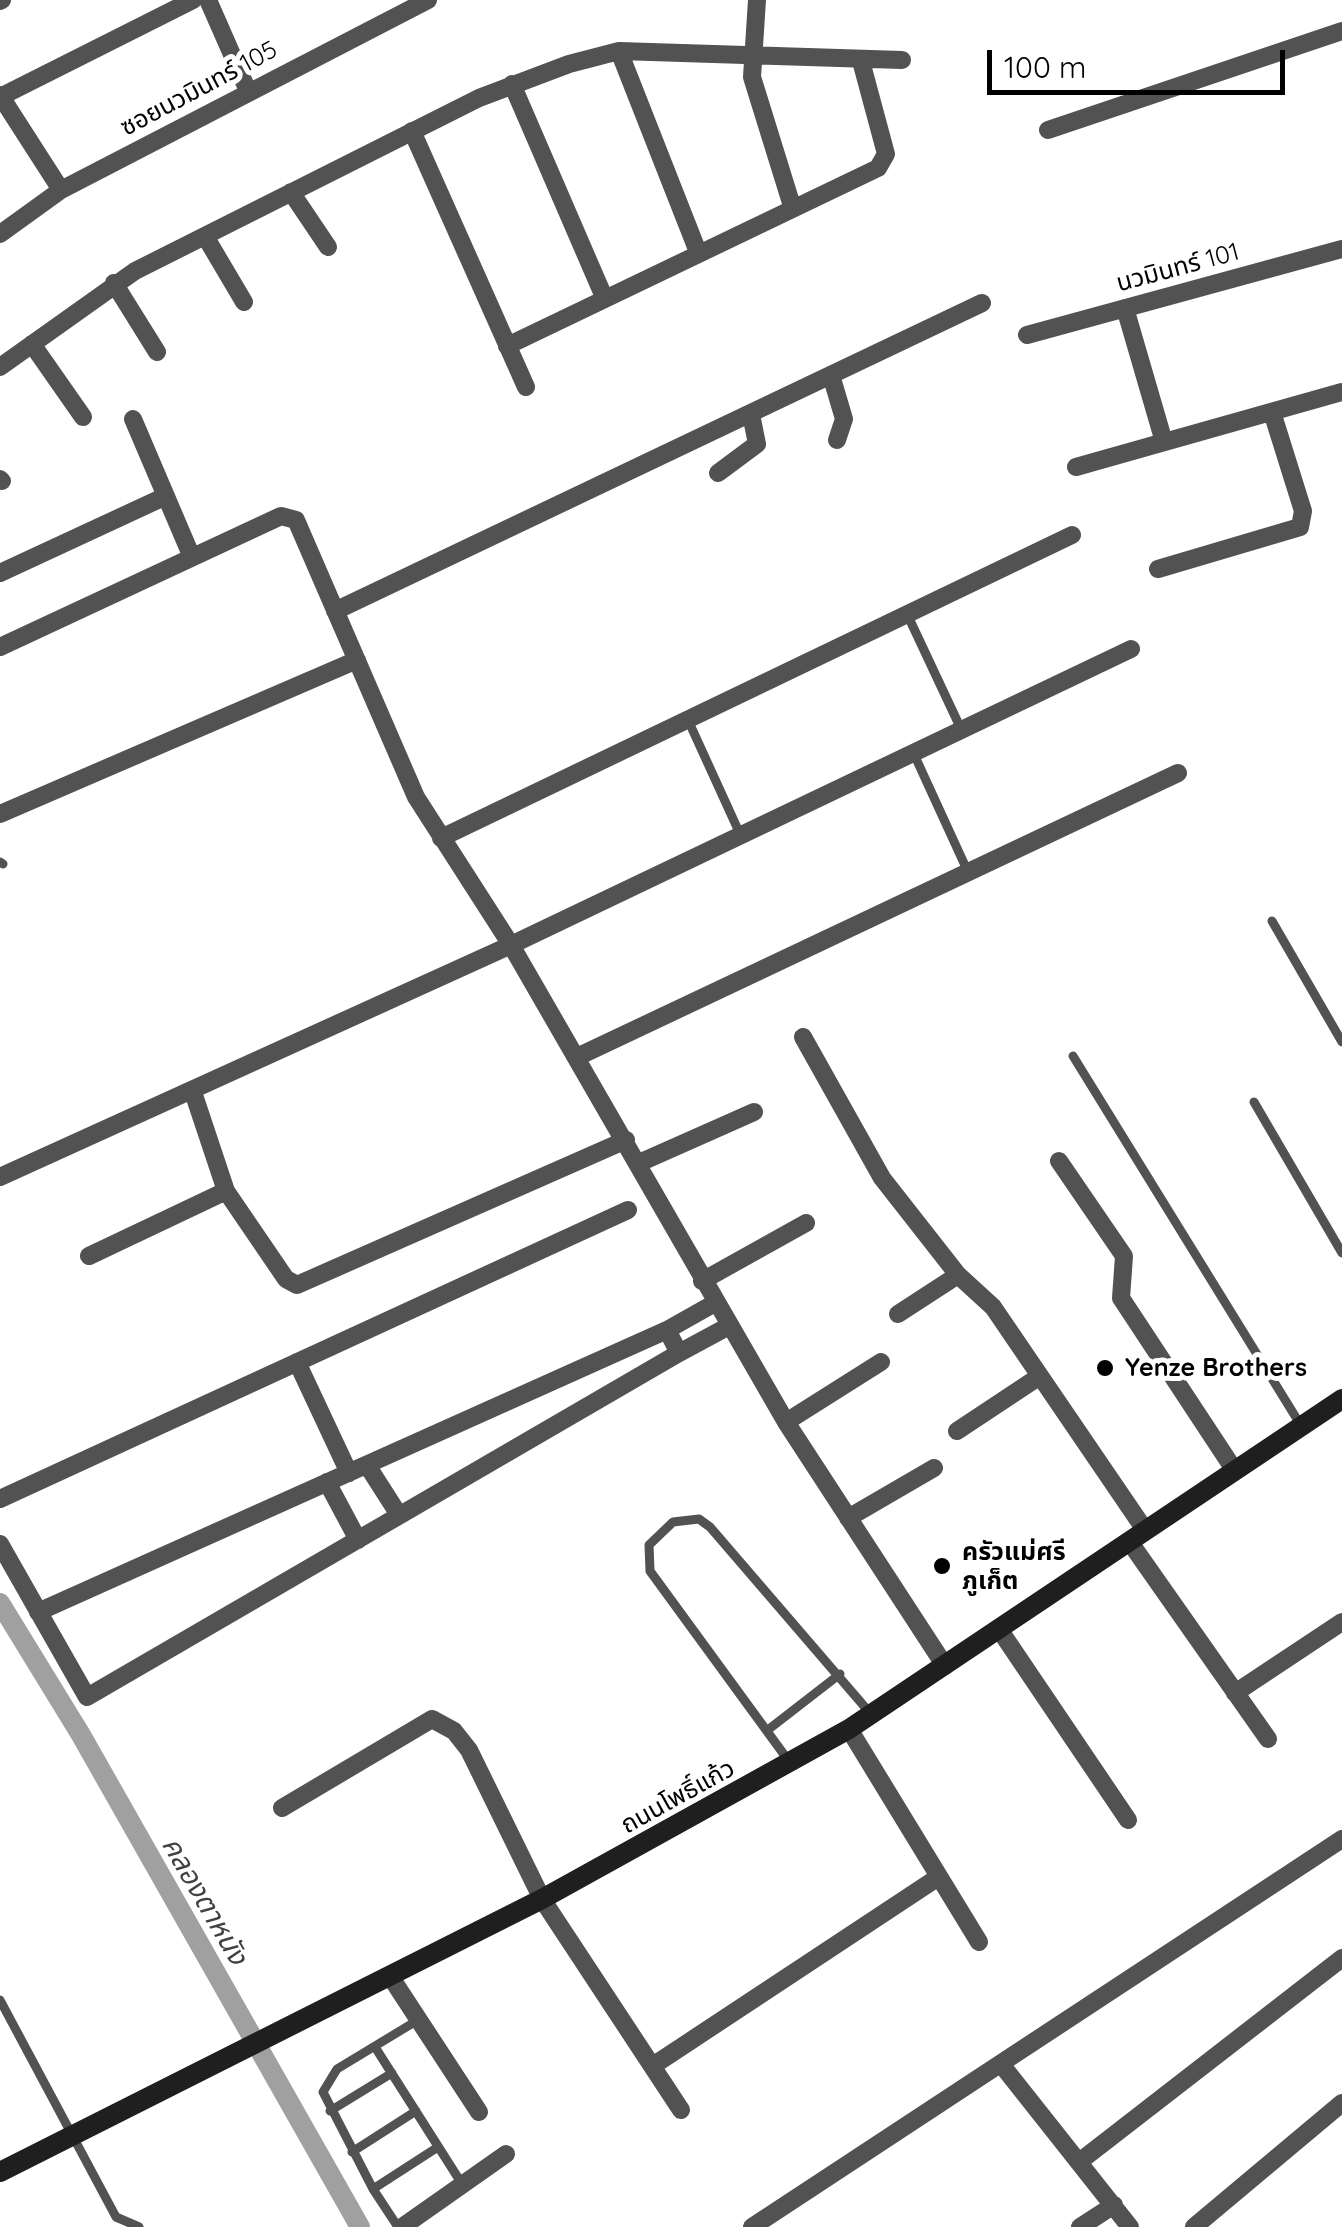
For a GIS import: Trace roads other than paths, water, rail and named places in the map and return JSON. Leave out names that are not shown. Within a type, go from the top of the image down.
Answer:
[{"type":"street","points":[[61,190],[0,96],[193,0]]},
{"type":"street","points":[[208,0],[248,91]]},
{"type":"street","name":"ซอยนวมินทร์ 105","points":[[0,234],[61,190],[428,0]]},
{"type":"street","points":[[756,0],[751,58],[756,96],[792,206]]},
{"type":"street","points":[[1048,130],[1342,31]]},
{"type":"street","points":[[619,51],[698,252]]},
{"type":"street","points":[[0,367],[114,283],[512,84],[619,51],[902,60]]},
{"type":"street","points":[[507,346],[885,162],[884,144],[862,61]]},
{"type":"street","points":[[512,84],[604,297]]},
{"type":"street","points":[[412,131],[526,387]]},
{"type":"street","points":[[291,192],[328,247]]},
{"type":"street","points":[[205,236],[244,302]]},
{"type":"street","name":"นวมินทร์ 101","points":[[1027,335],[1342,249]]},
{"type":"street","points":[[114,283],[156,352]]},
{"type":"street","points":[[335,611],[982,303]]},
{"type":"street","points":[[1126,308],[1164,442]]},
{"type":"street","points":[[32,344],[83,418]]},
{"type":"street","points":[[831,375],[844,420],[837,440]]},
{"type":"street","points":[[1076,467],[1342,392]]},
{"type":"street","points":[[1158,569],[1300,527],[1303,510],[1272,412]]},
{"type":"street","points":[[718,473],[757,444],[751,414]]},
{"type":"street","points":[[133,419],[191,555]]},
{"type":"street","points":[[0,572],[166,496]]},
{"type":"street","points":[[0,646],[191,555],[281,516],[292,517],[404,776],[512,945],[786,1422],[945,1666]]},
{"type":"street","points":[[441,838],[1072,536]]},
{"type":"street","points":[[0,1177],[512,945],[1131,649]]},
{"type":"street","points":[[0,814],[357,660]]},
{"type":"street","points":[[578,1057],[1178,773]]},
{"type":"street","points":[[803,1037],[882,1178],[958,1275],[993,1307],[1268,1739]]},
{"type":"street","points":[[194,1092],[226,1191],[286,1280],[297,1285],[626,1140]]},
{"type":"street","points":[[639,1164],[754,1112]]},
{"type":"street","points":[[1058,1161],[1124,1256],[1121,1298],[1235,1471]]},
{"type":"street","points":[[89,1256],[226,1191]]},
{"type":"street","points":[[0,1499],[628,1210]]},
{"type":"street","points":[[702,1281],[806,1223]]},
{"type":"street","points":[[898,1314],[958,1275]]},
{"type":"street","points":[[38,1612],[579,1370],[716,1303]]},
{"type":"street","points":[[0,1544],[87,1697],[729,1326]]},
{"type":"street","points":[[666,1330],[679,1352]]},
{"type":"street","points":[[297,1362],[348,1473]]},
{"type":"street","points":[[786,1422],[881,1362]]},
{"type":"street","points":[[579,1370],[596,1401]]},
{"type":"street","points":[[957,1431],[1040,1376]]},
{"type":"street","name":"ถนนโพธิ์แก้ว","points":[[0,2172],[542,1899],[790,1763],[872,1715],[1342,1400]]},
{"type":"street","points":[[367,1464],[399,1516]]},
{"type":"street","points":[[848,1518],[934,1468]]},
{"type":"street","points":[[328,1482],[358,1540]]},
{"type":"street","points":[[1236,1693],[1342,1622]]},
{"type":"street","points":[[1000,1629],[1128,1820]]},
{"type":"street","points":[[282,1808],[356,1760],[436,1719],[470,1750],[542,1899],[681,2110]]},
{"type":"street","points":[[849,1729],[979,1942]]},
{"type":"street","points":[[752,2227],[1342,1840]]},
{"type":"street","points":[[654,2065],[937,1878]]},
{"type":"street","points":[[1078,2162],[1342,1958]]},
{"type":"street","points":[[390,1976],[479,2112]]},
{"type":"street","points":[[1001,2064],[1130,2227]]},
{"type":"street","points":[[1194,2227],[1342,2103]]},
{"type":"street","points":[[400,2227],[506,2154]]},
{"type":"street","points":[[1080,2227],[1114,2205]]},
{"type":"lane","points":[[908,616],[961,729]]},
{"type":"lane","points":[[688,720],[740,834]]},
{"type":"lane","points":[[913,752],[968,872]]},
{"type":"lane","points":[[1272,921],[1342,1042]]},
{"type":"lane","points":[[1073,1056],[1302,1426]]},
{"type":"lane","points":[[1254,1102],[1342,1253]]},
{"type":"lane","points":[[790,1763],[650,1570],[649,1544],[658,1533],[687,1519],[699,1519],[710,1527],[872,1715]]},
{"type":"lane","points":[[769,1729],[840,1674]]},
{"type":"lane","points":[[0,2000],[116,2216],[138,2227]]},
{"type":"lane","points":[[400,2227],[372,2189],[323,2099],[326,2082],[337,2070],[418,2020]]},
{"type":"lane","points":[[375,2046],[463,2185]]},
{"type":"lane","points":[[330,2111],[392,2073]]},
{"type":"lane","points":[[352,2152],[416,2111]]},
{"type":"lane","points":[[372,2189],[438,2147]]},
{"type":"waterway","name":"คลองตาหนัง","points":[[0,1603],[81,1735],[360,2227]]},
{"type":"place","name":"Yenze Brothers","points":[[1105,1368]]},
{"type":"place","name":"ครัวแม่ศรี ภูเก็ต","points":[[942,1566]]}]
